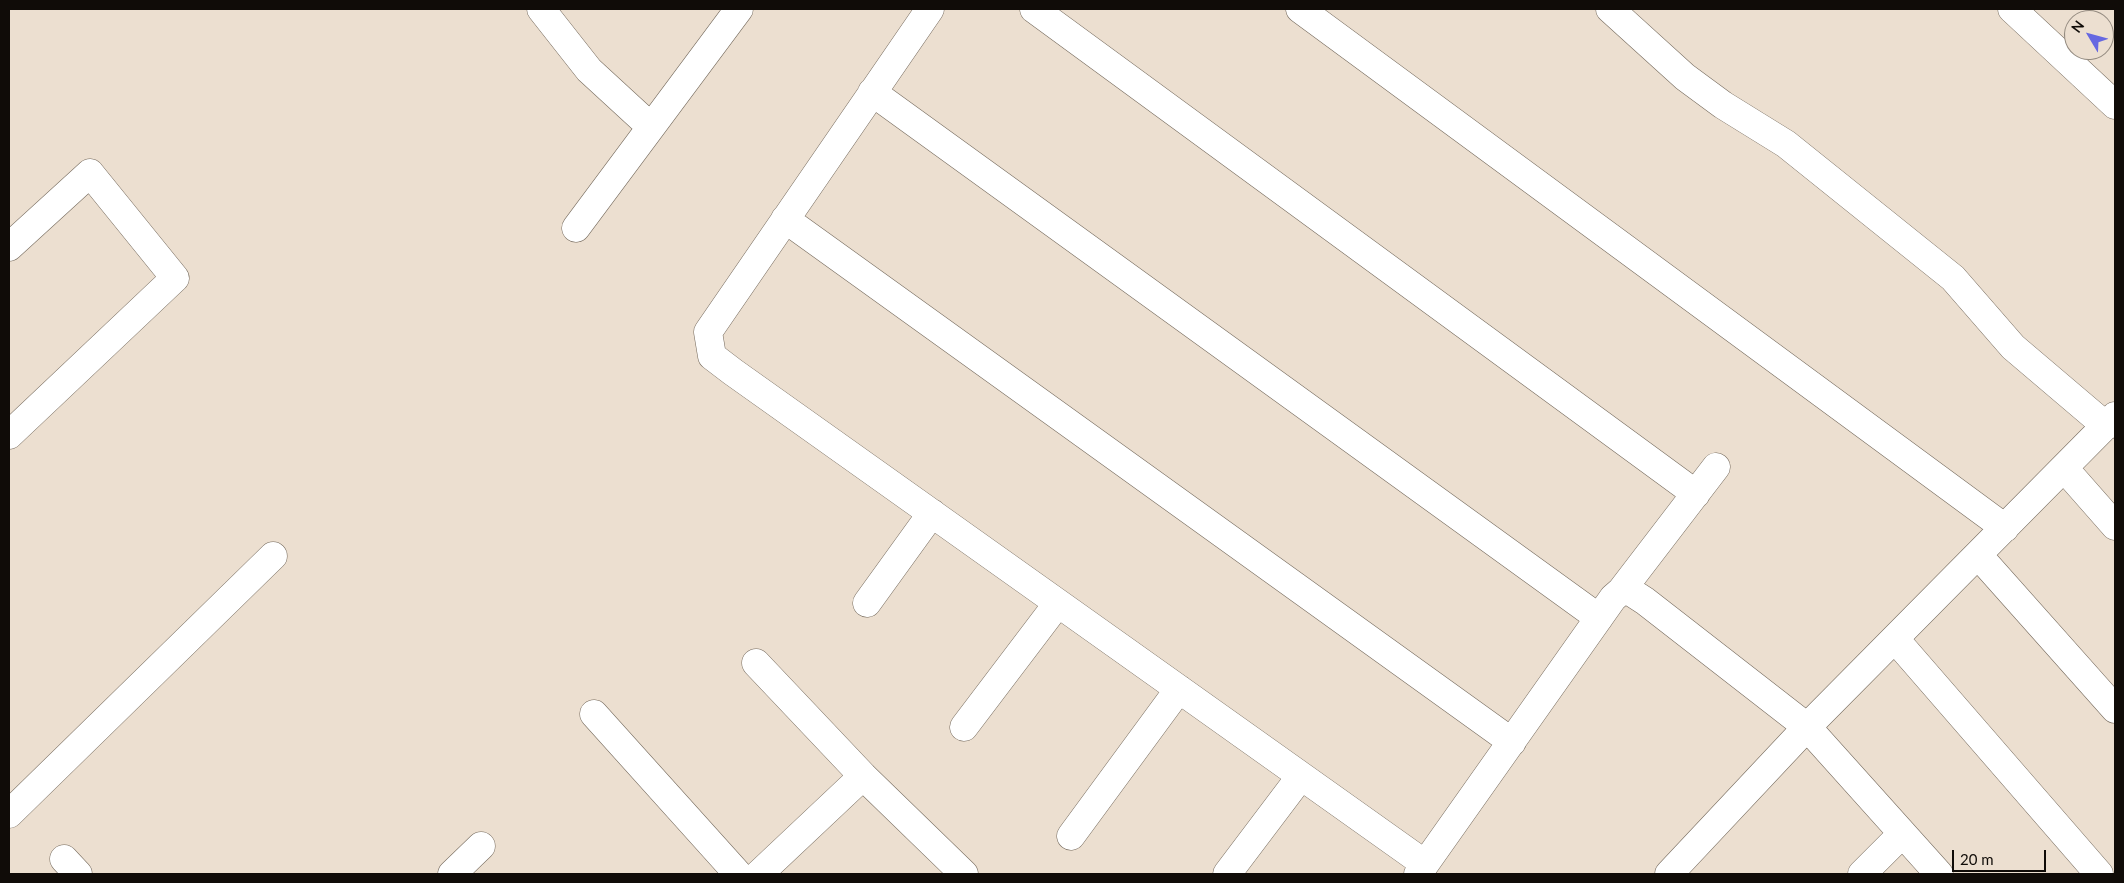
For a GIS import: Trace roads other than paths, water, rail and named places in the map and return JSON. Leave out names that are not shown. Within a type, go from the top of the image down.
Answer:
[{"type":"street","points":[[540,9],[589,70],[651,127]]},
{"type":"street","points":[[576,228],[739,9]]},
{"type":"street","points":[[930,9],[708,332],[712,356],[1301,776],[1421,869],[1613,598],[1621,591],[1716,467]]},
{"type":"street","points":[[1034,9],[1696,494]]},
{"type":"street","points":[[1300,9],[2005,528]]},
{"type":"street","points":[[1610,9],[1685,77],[1723,105],[1786,144],[1954,278],[2013,347],[2110,421],[1808,727],[1668,874]]},
{"type":"street","points":[[2012,9],[2115,105]]},
{"type":"street","points":[[872,92],[1599,618]]},
{"type":"street","points":[[9,247],[90,173],[175,278],[9,435]]},
{"type":"street","points":[[785,218],[1512,742]]},
{"type":"street","points":[[2064,468],[2115,526]]},
{"type":"street","points":[[867,603],[932,513]]},
{"type":"street","points":[[1978,555],[2115,709]]},
{"type":"street","points":[[9,814],[273,556]]},
{"type":"street","points":[[1621,591],[1628,590],[1646,601],[1808,727],[1939,874]]},
{"type":"street","points":[[964,727],[1058,603]]},
{"type":"street","points":[[1895,639],[2098,874]]},
{"type":"street","points":[[756,663],[863,776],[964,874]]},
{"type":"street","points":[[1071,836],[1178,689]]},
{"type":"street","points":[[594,714],[738,874]]},
{"type":"street","points":[[759,874],[863,776]]},
{"type":"street","points":[[1227,874],[1301,776]]},
{"type":"street","points":[[1862,874],[1902,834]]},
{"type":"street","points":[[452,874],[481,846]]}]
